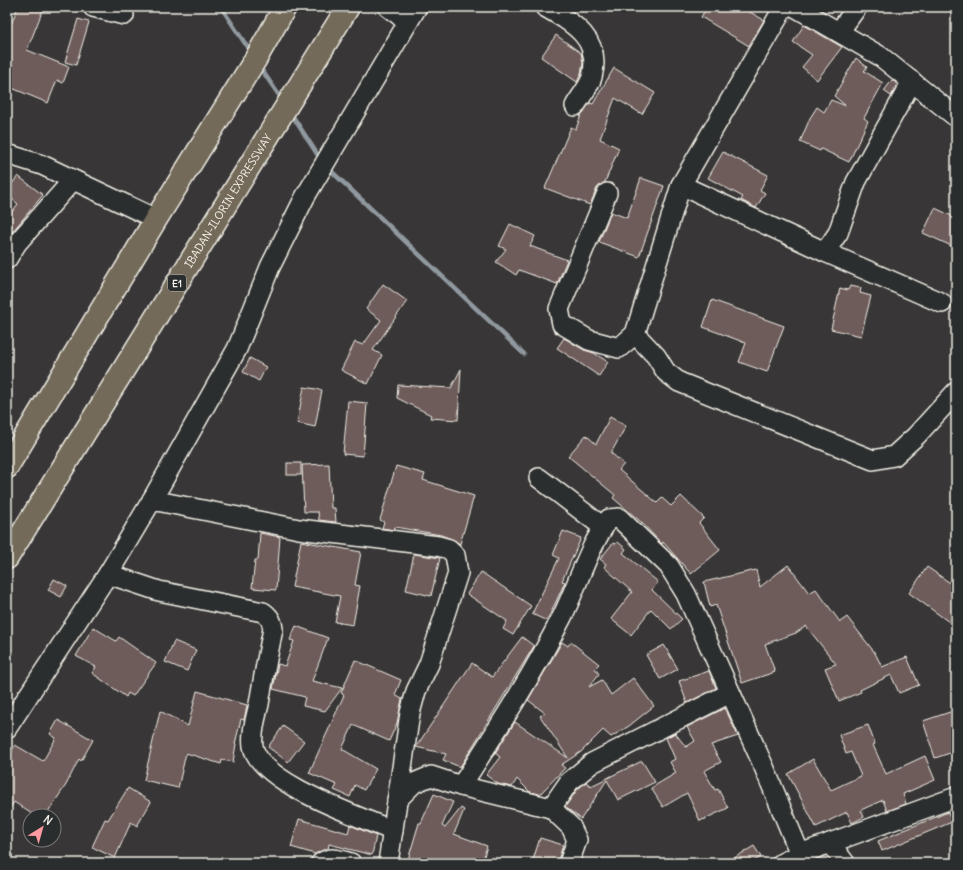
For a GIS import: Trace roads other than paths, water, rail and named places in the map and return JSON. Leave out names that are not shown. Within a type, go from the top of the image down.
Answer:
[{"type":"highway","points":[[7,467],[156,219],[255,60],[285,7]]},
{"type":"highway","name":"IBADAN-ILORIN EXPRESSWAY","points":[[7,558],[348,7]]},
{"type":"street","points":[[93,7],[124,15]]},
{"type":"street","points":[[7,728],[108,574],[152,500],[237,349],[270,267],[305,197],[412,14],[388,7]]},
{"type":"street","points":[[545,7],[571,22],[588,37],[595,60],[592,78],[575,106]]},
{"type":"street","points":[[607,193],[559,309],[562,324],[589,340],[619,348],[635,334],[681,185],[784,7]]},
{"type":"street","points":[[795,7],[880,56],[956,117]]},
{"type":"street","points":[[839,32],[857,7]]},
{"type":"street","points":[[825,252],[838,233],[856,182],[912,81]]},
{"type":"street","points":[[7,154],[42,165],[156,219]]},
{"type":"street","points":[[7,259],[17,243],[73,180]]},
{"type":"street","points":[[681,185],[825,252],[942,303]]},
{"type":"street","points":[[635,334],[656,356],[666,372],[678,382],[873,460],[894,456],[916,436],[956,392]]},
{"type":"street","points":[[539,478],[603,527]]},
{"type":"street","points":[[152,500],[299,528],[438,546],[449,549],[455,555],[458,573],[429,664],[416,691],[410,713],[388,863]]},
{"type":"street","points":[[461,786],[517,698],[563,615],[595,541],[603,527],[609,519],[619,518],[669,566],[686,594],[764,767],[800,854]]},
{"type":"street","points":[[108,574],[159,591],[263,612],[268,615],[273,629],[255,725],[253,745],[255,752],[265,766],[296,789],[393,830]]},
{"type":"street","points":[[551,808],[569,782],[592,763],[730,693]]},
{"type":"street","points":[[397,800],[414,783],[431,776],[461,786],[551,808],[571,827],[577,840],[569,863]]},
{"type":"street","points":[[782,863],[800,854],[956,797]]},
{"type":"street","points":[[830,843],[845,863]]},
{"type":"street","points":[[321,863],[327,858],[336,858],[351,863]]},
{"type":"waterway","points":[[221,7],[252,54]]},
{"type":"waterway","points":[[259,66],[283,101]]},
{"type":"waterway","points":[[290,112],[321,160]]},
{"type":"waterway","points":[[327,167],[524,354]]}]
